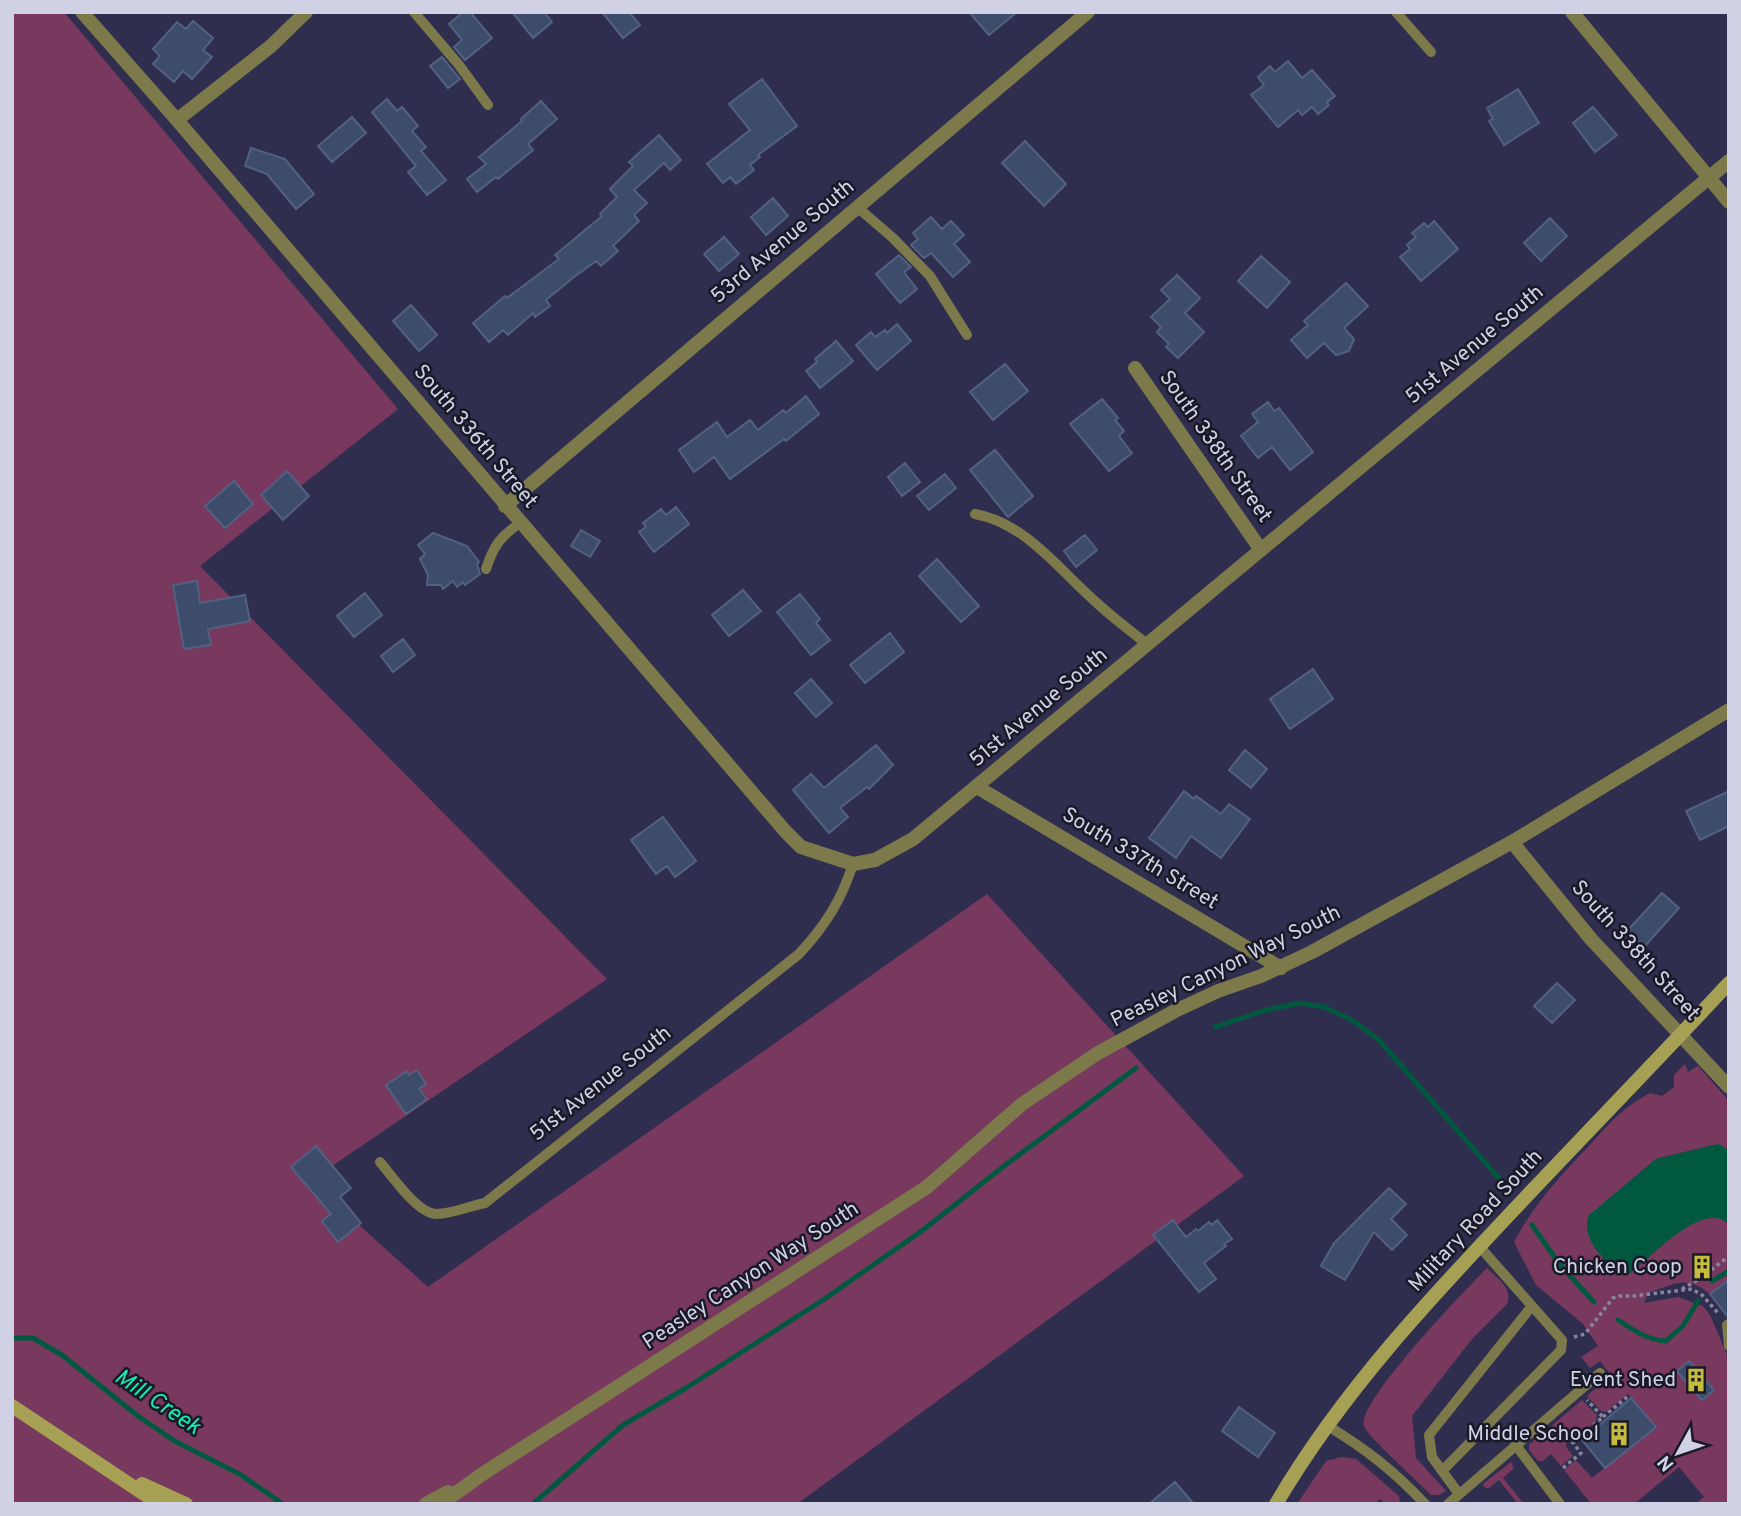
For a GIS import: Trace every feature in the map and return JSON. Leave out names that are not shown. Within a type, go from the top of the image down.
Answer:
[{"type":"main road","name":"Military Road South","points":[[1276,1504],[1328,1426],[1370,1370],[1479,1246],[1729,983]]},
{"type":"main road","points":[[12,1406],[159,1504]]},
{"type":"main road","points":[[112,1471],[186,1504]]},
{"type":"street","name":"South 336th Street","points":[[82,12],[785,831],[801,847],[827,858],[853,864]]},
{"type":"street","points":[[177,120],[271,46],[306,12]]},
{"type":"street","name":"53rd Avenue South","points":[[505,506],[1088,12]]},
{"type":"street","points":[[1572,12],[1729,202]]},
{"type":"street","name":"51st Avenue South","points":[[853,864],[875,860],[896,850],[977,787],[1729,161]]},
{"type":"street","name":"South 338th Street","points":[[1135,368],[1261,550]]},
{"type":"street","name":"Peasley Canyon Way South","points":[[441,1504],[481,1475],[927,1187],[1022,1104],[1098,1053],[1149,1023],[1218,991],[1281,968],[1511,842],[1729,710]]},
{"type":"street","name":"South 337th Street","points":[[977,787],[1281,968]]},
{"type":"street","name":"South 338th Street","points":[[1511,842],[1591,939],[1729,1087]]},
{"type":"street","name":"Peasley Canyon Way South","points":[[426,1504],[481,1475]]},
{"type":"lane","points":[[414,12],[459,65],[488,105]]},
{"type":"lane","points":[[1396,12],[1431,52]]},
{"type":"lane","points":[[858,207],[930,276],[967,335]]},
{"type":"lane","points":[[975,514],[989,516],[1018,531],[1147,645]]},
{"type":"lane","points":[[486,569],[494,547],[506,533],[520,523]]},
{"type":"lane","name":"51st Avenue South","points":[[380,1163],[419,1206],[431,1213],[455,1211],[485,1203],[799,954],[821,930],[844,891],[853,864]]},
{"type":"lane","points":[[1442,1471],[1561,1350],[1562,1340],[1479,1246]]},
{"type":"lane","points":[[1459,1494],[1432,1457],[1429,1435],[1532,1306]]},
{"type":"lane","points":[[1728,1325],[1729,1346]]},
{"type":"lane","points":[[1448,1504],[1600,1373]]},
{"type":"lane","points":[[1328,1426],[1394,1471],[1419,1502]]},
{"type":"lane","points":[[1516,1444],[1560,1504]]},
{"type":"path","points":[[1680,1290],[1701,1278],[1729,1256]]},
{"type":"path","points":[[1562,1340],[1585,1334],[1613,1298],[1680,1290],[1692,1289],[1702,1295],[1728,1325]]},
{"type":"path","points":[[1579,1391],[1603,1417]]},
{"type":"path","points":[[1563,1468],[1581,1453],[1573,1443],[1627,1396]]},
{"type":"shaded area","points":[[12,12],[64,12],[398,409],[200,566],[607,979],[310,1181],[428,1287],[987,894],[1244,1176],[797,1504],[12,1504]]},
{"type":"shaded area","points":[[1685,1064],[1688,1072],[1698,1066],[1729,1101],[1729,1150],[1713,1145],[1656,1159],[1587,1220],[1590,1236],[1597,1250],[1619,1275],[1623,1275],[1677,1233],[1699,1220],[1715,1217],[1729,1224],[1729,1280],[1710,1294],[1694,1284],[1673,1284],[1648,1293],[1644,1303],[1678,1297],[1703,1306],[1710,1315],[1729,1359],[1729,1504],[1695,1504],[1704,1497],[1679,1467],[1634,1504],[1587,1504],[1589,1501],[1564,1470],[1576,1460],[1592,1478],[1656,1427],[1628,1394],[1606,1412],[1601,1411],[1587,1396],[1611,1375],[1600,1361],[1590,1368],[1581,1357],[1598,1346],[1583,1324],[1536,1285],[1514,1242],[1547,1192],[1609,1124],[1650,1093],[1662,1096],[1674,1087],[1674,1075]]},
{"type":"shaded area","points":[[1718,1144],[1729,1150],[1729,1224],[1718,1218],[1705,1219],[1691,1225],[1629,1274],[1619,1275],[1591,1240],[1587,1224],[1589,1215],[1656,1159]]},
{"type":"shaded area","points":[[1487,1268],[1506,1288],[1507,1304],[1472,1339],[1412,1416],[1416,1458],[1446,1491],[1431,1495],[1367,1431],[1364,1426],[1366,1413],[1394,1371]]},
{"type":"shaded area","points":[[1582,1400],[1597,1415],[1596,1421],[1579,1436],[1574,1435],[1567,1441],[1566,1447],[1573,1456],[1561,1466],[1551,1454],[1543,1461],[1538,1461],[1529,1450],[1529,1445]]},
{"type":"shaded area","points":[[1342,1457],[1356,1459],[1399,1496],[1400,1502],[1385,1504],[1380,1499],[1374,1504],[1297,1504],[1326,1461]]},
{"type":"shaded area","points":[[1511,1462],[1514,1468],[1503,1478],[1524,1504],[1518,1504],[1499,1480],[1488,1489],[1483,1486]]},
{"type":"building","points":[[463,12],[470,12],[492,38],[465,60],[454,47],[462,40],[449,24]]},
{"type":"building","points":[[512,12],[544,12],[552,22],[533,38]]},
{"type":"building","points":[[602,12],[629,12],[640,25],[623,38]]},
{"type":"building","points":[[969,12],[1017,12],[989,35]]},
{"type":"building","points":[[193,21],[213,38],[203,50],[212,57],[192,79],[183,71],[174,82],[153,64],[160,56],[153,49],[177,22],[186,29]]},
{"type":"building","points":[[442,57],[460,79],[448,88],[430,66]]},
{"type":"building","points":[[1288,61],[1302,78],[1312,70],[1335,96],[1318,114],[1312,107],[1302,115],[1298,110],[1278,127],[1251,95],[1264,85],[1258,77],[1270,66],[1275,72]]},
{"type":"building","points":[[762,79],[797,126],[758,155],[760,157],[750,165],[754,170],[736,184],[730,177],[723,183],[707,164],[750,130],[729,104]]},
{"type":"building","points":[[1518,89],[1539,123],[1504,145],[1489,121],[1493,119],[1487,108]]},
{"type":"building","points":[[387,99],[397,111],[402,107],[418,126],[412,131],[426,147],[421,151],[446,180],[427,195],[408,172],[416,166],[372,112]]},
{"type":"building","points":[[541,101],[557,119],[528,144],[533,150],[498,179],[496,177],[477,192],[467,179],[486,164],[479,157],[522,121],[521,119]]},
{"type":"building","points":[[1593,107],[1617,135],[1595,152],[1573,123]]},
{"type":"building","points":[[352,117],[366,133],[332,162],[318,146]]},
{"type":"building","points":[[659,135],[681,160],[670,170],[664,163],[634,190],[647,203],[634,215],[639,221],[613,246],[618,251],[601,266],[596,261],[574,277],[546,300],[550,306],[535,317],[533,313],[508,335],[503,330],[489,342],[473,323],[505,296],[507,298],[559,259],[555,255],[602,216],[600,214],[617,197],[610,189],[633,166],[629,162]]},
{"type":"building","points":[[1025,141],[1066,184],[1044,206],[1002,163]]},
{"type":"building","points":[[251,148],[285,159],[314,194],[296,209],[267,174],[245,166]]},
{"type":"building","points":[[773,198],[788,216],[766,235],[751,217]]},
{"type":"building","points":[[931,217],[942,229],[951,221],[964,235],[954,244],[970,262],[953,277],[931,253],[924,258],[911,245],[918,239],[913,233]]},
{"type":"building","points":[[1550,218],[1567,236],[1541,261],[1524,243]]},
{"type":"building","points":[[1434,221],[1458,249],[1421,281],[1400,257],[1410,249],[1407,245],[1416,237],[1412,233],[1424,223],[1428,227]]},
{"type":"building","points":[[724,237],[739,254],[719,271],[704,254]]},
{"type":"building","points":[[899,255],[911,267],[904,272],[917,289],[900,303],[876,274]]},
{"type":"building","points":[[1261,256],[1290,282],[1267,308],[1238,281]]},
{"type":"building","points":[[1177,275],[1200,298],[1185,313],[1204,332],[1178,358],[1166,347],[1169,344],[1157,332],[1161,327],[1151,317],[1170,299],[1161,290]]},
{"type":"building","points":[[1346,283],[1368,306],[1344,328],[1354,339],[1349,351],[1336,355],[1324,343],[1307,358],[1291,340],[1308,325],[1304,321]]},
{"type":"building","points":[[411,305],[437,335],[419,351],[393,321]]},
{"type":"building","points":[[897,324],[911,341],[877,370],[856,345],[871,332],[875,337],[885,330],[887,333]]},
{"type":"building","points":[[836,341],[853,361],[820,388],[806,371],[817,362],[815,359]]},
{"type":"building","points":[[1005,364],[1028,391],[993,420],[970,392]]},
{"type":"building","points":[[806,396],[819,414],[786,441],[784,439],[730,479],[714,457],[694,472],[679,450],[717,422],[727,437],[750,420],[758,430],[783,410],[786,413]]},
{"type":"building","points":[[1102,399],[1118,418],[1115,420],[1124,431],[1119,436],[1132,453],[1109,471],[1070,424]]},
{"type":"building","points":[[1268,402],[1274,411],[1279,408],[1313,452],[1290,470],[1272,447],[1258,458],[1241,436],[1258,422],[1252,414]]},
{"type":"building","points":[[995,450],[1033,496],[1008,517],[970,470]]},
{"type":"building","points":[[905,463],[920,482],[902,496],[888,477]]},
{"type":"building","points":[[287,471],[309,496],[283,520],[261,495]]},
{"type":"building","points":[[945,474],[956,488],[929,510],[917,496]]},
{"type":"building","points":[[234,481],[253,504],[225,528],[205,506]]},
{"type":"building","points":[[676,507],[689,524],[654,552],[639,532],[646,527],[643,523],[661,509],[666,515]]},
{"type":"building","points":[[581,530],[600,541],[590,557],[571,546]]},
{"type":"building","points":[[433,533],[467,546],[479,562],[477,564],[480,574],[465,585],[463,582],[457,587],[453,581],[443,589],[441,585],[427,585],[428,575],[420,559],[425,554],[418,545]]},
{"type":"building","points":[[1085,535],[1097,550],[1076,567],[1064,551]]},
{"type":"building","points":[[937,559],[979,606],[961,622],[919,576]]},
{"type":"building","points":[[197,581],[200,603],[245,595],[250,621],[208,629],[211,645],[184,649],[173,585]]},
{"type":"building","points":[[743,590],[761,611],[729,636],[712,615]]},
{"type":"building","points":[[365,593],[382,615],[354,637],[337,616]]},
{"type":"building","points":[[800,594],[820,619],[816,623],[830,640],[811,655],[777,612]]},
{"type":"building","points":[[890,633],[904,652],[865,683],[850,665]]},
{"type":"building","points":[[403,639],[415,655],[393,672],[381,656]]},
{"type":"building","points":[[1313,669],[1333,699],[1290,729],[1270,699]]},
{"type":"building","points":[[811,679],[832,703],[816,717],[795,693]]},
{"type":"building","points":[[876,745],[893,765],[869,789],[867,787],[840,808],[848,817],[829,833],[793,790],[811,774],[824,788]]},
{"type":"building","points":[[1245,750],[1267,769],[1251,788],[1229,770]]},
{"type":"building","points":[[1184,791],[1221,814],[1229,804],[1250,819],[1221,858],[1191,836],[1176,858],[1149,838]]},
{"type":"building","points":[[1729,791],[1729,826],[1700,840],[1686,811]]},
{"type":"building","points":[[663,817],[696,861],[675,877],[667,866],[656,874],[631,840]]},
{"type":"building","points":[[1662,893],[1679,908],[1644,947],[1627,931]]},
{"type":"building","points":[[1557,983],[1575,1000],[1552,1023],[1534,1006]]},
{"type":"building","points":[[417,1070],[426,1084],[419,1089],[427,1099],[406,1114],[386,1085],[407,1071],[409,1075]]},
{"type":"building","points":[[316,1146],[351,1188],[340,1197],[361,1223],[338,1242],[322,1221],[331,1214],[291,1167]]},
{"type":"building","points":[[1389,1188],[1406,1204],[1391,1219],[1407,1235],[1392,1250],[1374,1232],[1345,1280],[1321,1266],[1334,1243]]},
{"type":"building","points":[[1173,1220],[1186,1237],[1196,1229],[1198,1231],[1209,1222],[1212,1225],[1217,1220],[1232,1239],[1204,1263],[1216,1279],[1199,1292],[1153,1235]]},
{"type":"building","points":[[1729,1280],[1729,1316],[1727,1316],[1710,1294]]},
{"type":"building","name":"Event Shed","points":[[1689,1361],[1714,1390],[1702,1400],[1677,1371]]},
{"type":"building","name":"Middle School","points":[[1631,1398],[1656,1427],[1605,1468],[1582,1440]]},
{"type":"building","points":[[1239,1407],[1275,1433],[1258,1457],[1222,1431]]},
{"type":"building","points":[[1175,1482],[1194,1504],[1149,1504]]},
{"type":"waterway","points":[[1215,1027],[1266,1010],[1300,1003],[1324,1007],[1352,1020],[1379,1040],[1504,1184]]},
{"type":"waterway","points":[[533,1504],[623,1425],[826,1298],[923,1230],[1136,1068]]},
{"type":"waterway","points":[[1532,1225],[1560,1265],[1594,1302]]},
{"type":"waterway","points":[[1712,1281],[1729,1271]]},
{"type":"waterway","points":[[1618,1320],[1647,1337],[1666,1341],[1683,1326],[1698,1301]]},
{"type":"waterway","name":"Mill Creek","points":[[12,1338],[33,1338],[62,1355],[138,1416],[173,1440],[241,1475],[283,1504]]},
{"type":"place","name":"Chicken Coop","points":[[1702,1267]]},
{"type":"place","name":"Event Shed","points":[[1696,1380]]},
{"type":"place","name":"Middle School","points":[[1619,1434]]}]
